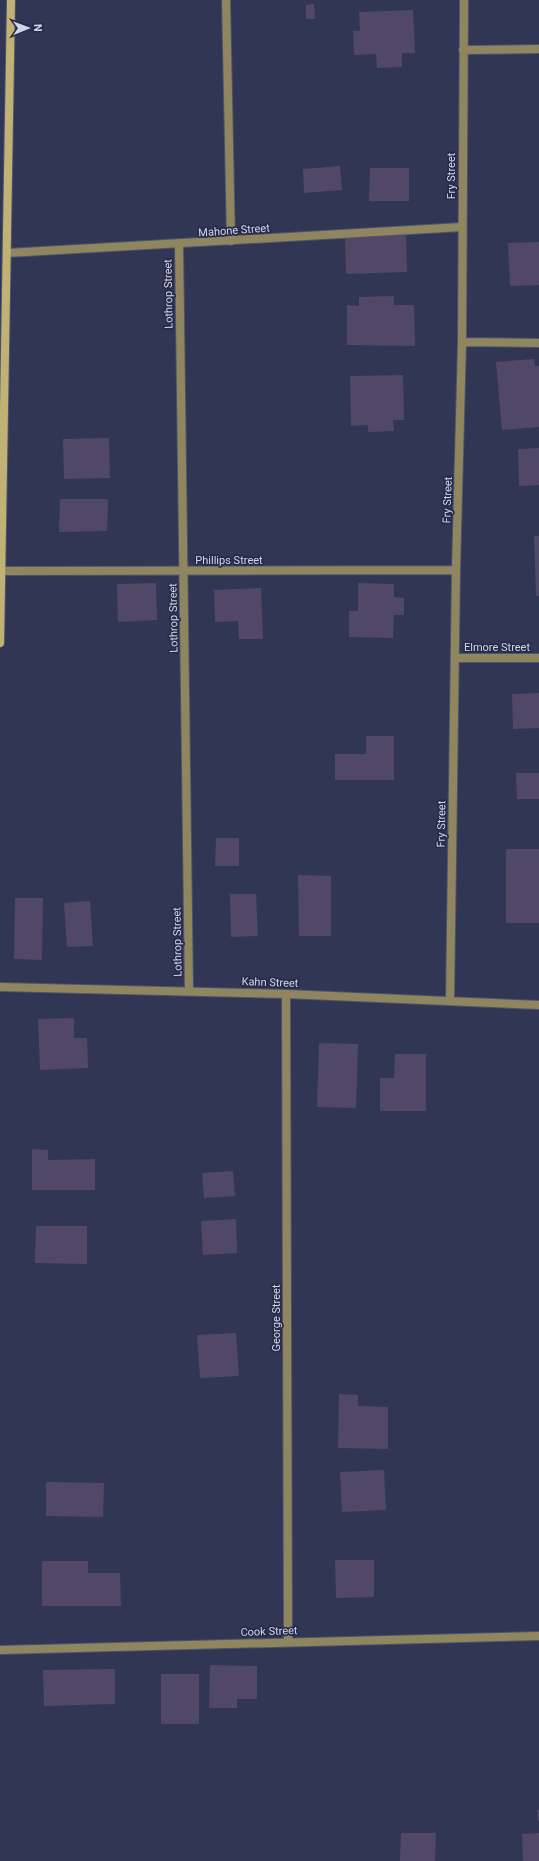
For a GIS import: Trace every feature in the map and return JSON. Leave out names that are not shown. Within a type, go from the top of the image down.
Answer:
[{"type":"street","points":[[0,643],[11,0]]},
{"type":"street","points":[[226,0],[231,241]]},
{"type":"street","name":"Fry Street","points":[[450,1000],[456,570],[462,342],[464,0]]},
{"type":"street","points":[[463,50],[539,49]]},
{"type":"street","name":"Mahone Street","points":[[7,253],[462,227]]},
{"type":"street","name":"Lothrop Street","points":[[179,244],[189,991]]},
{"type":"street","points":[[462,342],[539,342]]},
{"type":"street","name":"Phillips Street","points":[[1,571],[183,572],[456,570]]},
{"type":"street","name":"Elmore Street","points":[[455,658],[539,658]]},
{"type":"street","name":"Kahn Street","points":[[0,987],[286,994],[539,1005]]},
{"type":"street","name":"George Street","points":[[286,994],[288,1641]]},
{"type":"street","name":"Cook Street","points":[[0,1650],[288,1641],[539,1636]]},
{"type":"building","points":[[314,4],[315,19],[306,19],[306,5]]},
{"type":"building","points":[[413,10],[415,53],[402,53],[402,67],[377,68],[376,54],[354,55],[353,31],[360,31],[359,12]]},
{"type":"building","points":[[340,166],[342,190],[304,193],[303,169]]},
{"type":"building","points":[[370,168],[409,168],[409,201],[369,201]]},
{"type":"building","points":[[406,235],[407,272],[346,274],[345,237]]},
{"type":"building","points":[[539,242],[539,285],[510,286],[508,243]]},
{"type":"building","points":[[394,296],[394,305],[414,305],[415,346],[347,345],[347,305],[359,306],[359,297]]},
{"type":"building","points":[[534,359],[535,366],[539,366],[539,427],[502,430],[496,362]]},
{"type":"building","points":[[403,375],[404,420],[393,420],[394,431],[368,432],[368,425],[351,426],[350,376]]},
{"type":"building","points":[[109,438],[110,478],[64,479],[63,439]]},
{"type":"building","points":[[539,448],[539,485],[519,486],[518,449]]},
{"type":"building","points":[[60,499],[108,499],[107,531],[59,532]]},
{"type":"building","points":[[534,536],[539,536],[539,596],[536,596]]},
{"type":"building","points":[[156,583],[157,620],[118,622],[117,584]]},
{"type":"building","points":[[358,583],[394,584],[394,597],[404,598],[404,615],[394,615],[393,638],[349,637],[349,611],[358,611]]},
{"type":"building","points":[[261,588],[263,639],[239,639],[238,621],[215,622],[214,590]]},
{"type":"building","points":[[539,693],[539,728],[513,729],[512,694]]},
{"type":"building","points":[[366,736],[394,736],[394,780],[335,780],[335,754],[366,754]]},
{"type":"building","points":[[516,773],[539,773],[539,799],[517,799]]},
{"type":"building","points":[[216,838],[239,838],[239,866],[215,866]]},
{"type":"building","points":[[506,849],[539,849],[539,923],[506,923]]},
{"type":"building","points":[[298,875],[331,876],[331,936],[299,936]]},
{"type":"building","points":[[230,894],[256,894],[258,936],[231,937]]},
{"type":"building","points":[[15,898],[43,898],[42,960],[14,959]]},
{"type":"building","points":[[90,901],[93,946],[67,947],[64,903]]},
{"type":"building","points":[[74,1018],[74,1038],[87,1038],[88,1068],[40,1070],[38,1019]]},
{"type":"building","points":[[319,1043],[358,1044],[356,1108],[317,1107]]},
{"type":"building","points":[[395,1054],[426,1054],[426,1111],[380,1111],[380,1078],[394,1078]]},
{"type":"building","points":[[32,1149],[48,1150],[48,1160],[95,1159],[95,1190],[32,1190]]},
{"type":"building","points":[[233,1171],[235,1196],[204,1198],[202,1173]]},
{"type":"building","points":[[236,1219],[237,1253],[203,1255],[201,1221]]},
{"type":"building","points":[[36,1226],[87,1226],[87,1264],[35,1263]]},
{"type":"building","points":[[236,1333],[239,1376],[200,1378],[197,1335]]},
{"type":"building","points":[[339,1394],[358,1395],[358,1406],[388,1407],[388,1449],[338,1448]]},
{"type":"building","points":[[384,1470],[386,1510],[342,1512],[340,1472]]},
{"type":"building","points":[[46,1482],[104,1483],[103,1517],[46,1516]]},
{"type":"building","points":[[335,1560],[374,1560],[374,1597],[336,1598]]},
{"type":"building","points":[[42,1561],[88,1561],[88,1573],[120,1573],[121,1606],[42,1606]]},
{"type":"building","points":[[210,1665],[257,1666],[257,1699],[237,1699],[237,1708],[209,1708]]},
{"type":"building","points":[[115,1669],[115,1704],[44,1706],[43,1670]]},
{"type":"building","points":[[161,1674],[199,1674],[199,1724],[161,1724]]},
{"type":"building","points":[[537,1810],[539,1810],[539,1821],[538,1821]]},
{"type":"building","points":[[401,1833],[436,1833],[435,1861],[400,1861]]},
{"type":"building","points":[[539,1833],[539,1861],[523,1861],[522,1834]]}]
